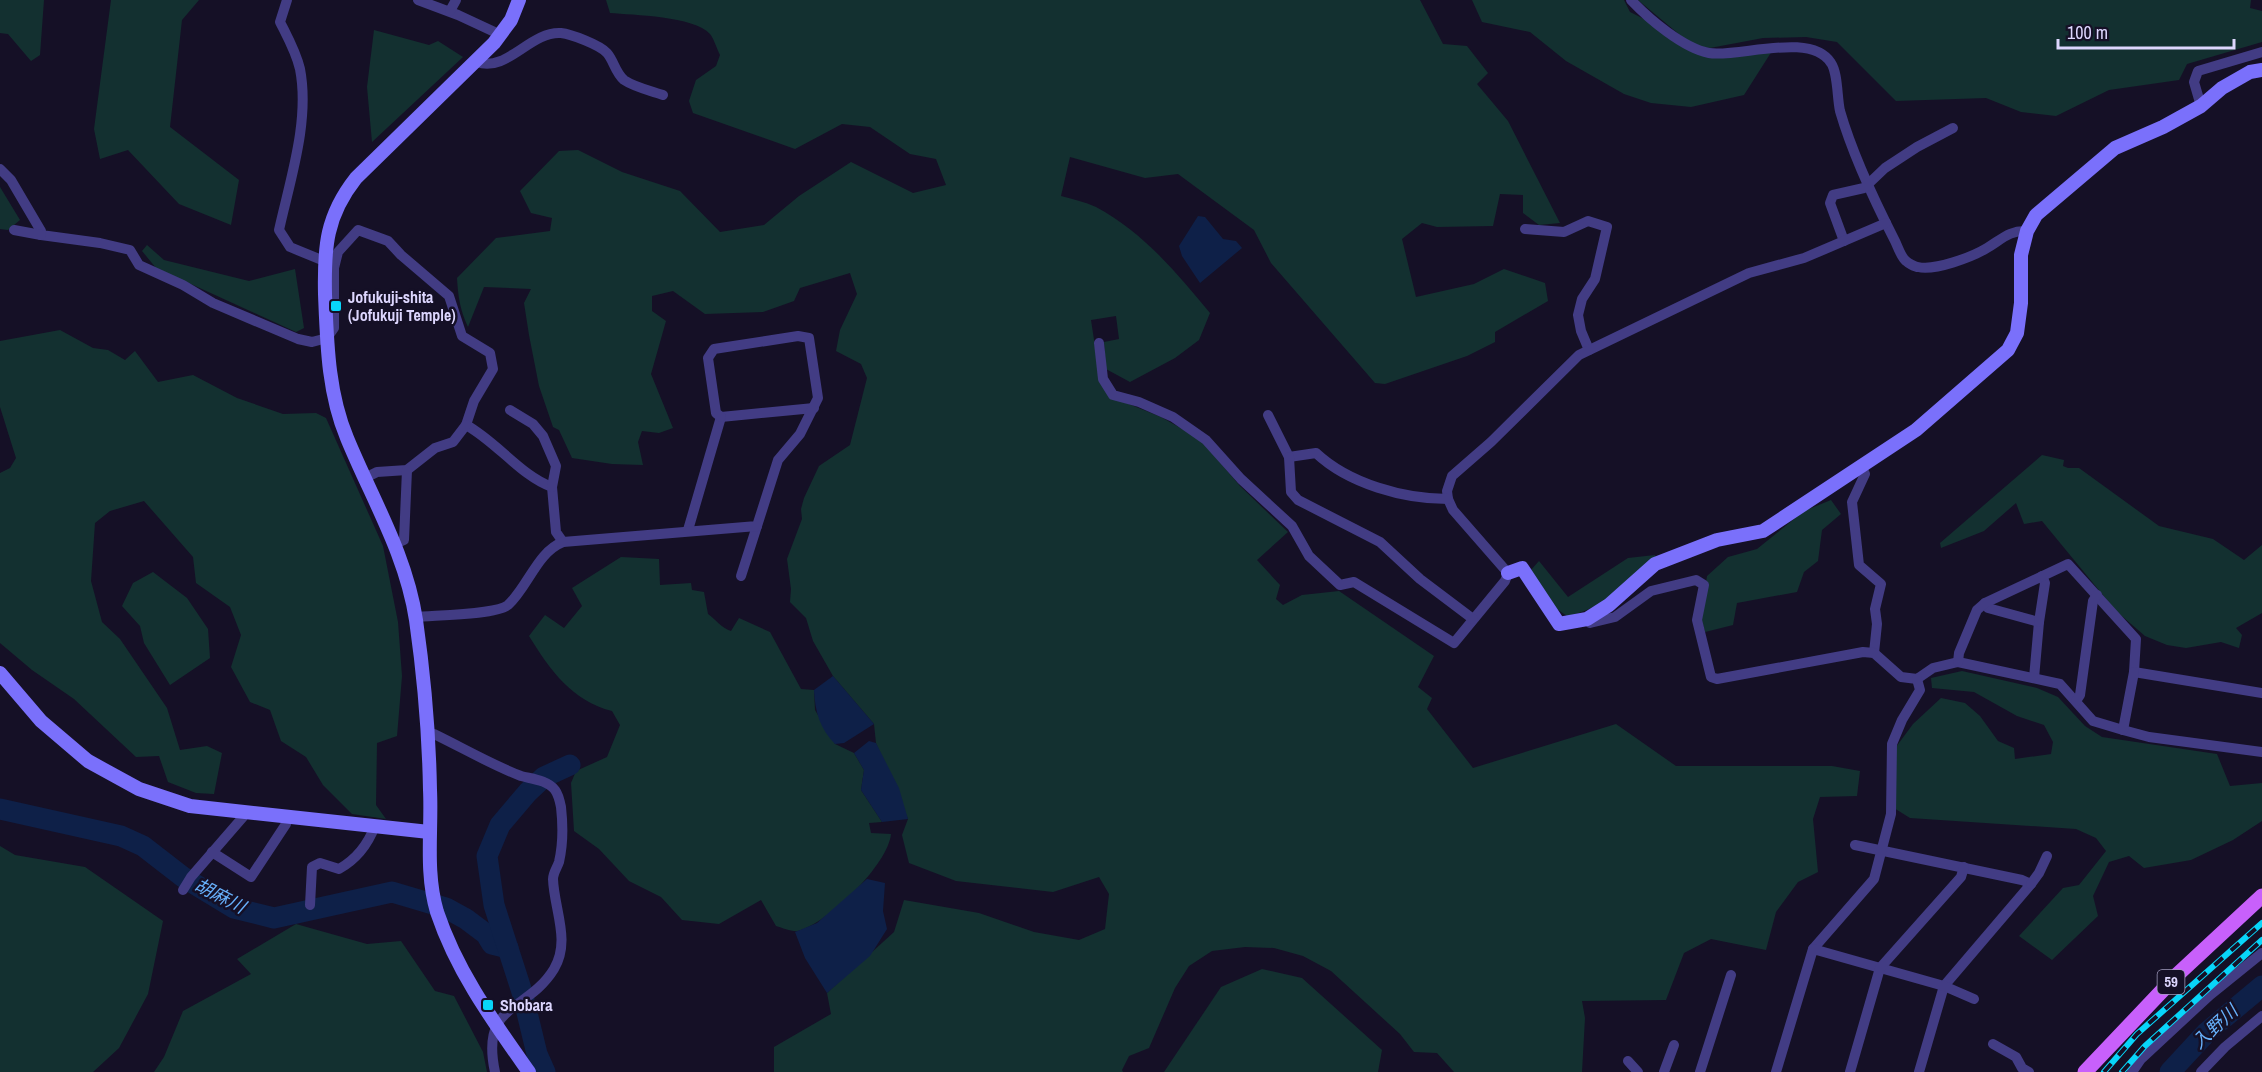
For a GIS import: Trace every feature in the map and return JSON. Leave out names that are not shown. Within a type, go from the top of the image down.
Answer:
[{"type":"main road","name":"59","points":[[2085,1072],[2178,974],[2262,896]]},
{"type":"street","points":[[286,0],[280,22],[300,70],[303,116],[279,230],[290,247],[329,265]]},
{"type":"street","points":[[418,0],[450,11],[501,35]]},
{"type":"street","points":[[450,11],[456,0]]},
{"type":"street","points":[[519,0],[511,20],[501,35],[477,62],[356,178],[344,193],[330,224],[327,338],[334,395],[346,437],[395,544],[411,593],[424,676],[433,896],[459,966],[496,1026],[529,1072]]},
{"type":"street","points":[[1631,0],[1672,35],[1690,47],[1710,53],[1786,46],[1825,56],[1833,64],[1840,110],[1869,184],[1905,260],[1918,267],[1939,266],[1985,249],[2015,230],[2028,231]]},
{"type":"street","points":[[477,62],[486,66],[545,36],[557,33],[568,34],[606,52],[617,73],[626,81],[663,95]]},
{"type":"street","points":[[2201,106],[2194,82],[2198,71],[2262,52]]},
{"type":"street","points":[[1099,343],[1103,378],[1113,395],[1139,402],[1173,417],[1206,440],[1241,479],[1292,526],[1309,556],[1340,585],[1354,582],[1454,643],[1505,581],[1508,573],[1522,568],[1559,624],[1587,619],[1609,605],[1655,564],[1717,540],[1763,531],[1916,430],[2008,350],[2017,333],[2021,303],[2021,255],[2036,214],[2115,148],[2163,127],[2201,106],[2222,88],[2250,72],[2262,70]]},
{"type":"street","points":[[1844,241],[1830,203],[1833,195],[1864,188],[1885,168],[1917,147],[1953,128]]},
{"type":"street","points":[[0,169],[11,180],[41,231],[41,235]]},
{"type":"street","points":[[1525,229],[1564,232],[1588,221],[1607,227],[1595,279],[1582,299],[1578,315],[1581,332],[1589,350]]},
{"type":"street","points":[[1508,573],[1461,521],[1448,499],[1452,476],[1491,442],[1579,355],[1749,273],[1804,258],[1886,223]]},
{"type":"street","points":[[329,265],[358,230],[388,241],[400,255],[449,296],[462,336],[490,353],[493,369],[474,401],[466,425],[453,442],[435,447],[407,470],[377,472],[365,478]]},
{"type":"street","points":[[14,231],[100,243],[130,250],[139,265],[183,285],[213,303],[298,339],[312,342],[327,338]]},
{"type":"street","points":[[721,417],[716,412],[708,358],[714,349],[798,336],[809,338],[818,398],[800,434],[778,460],[741,576]]},
{"type":"street","points":[[721,417],[814,408]]},
{"type":"street","points":[[510,410],[533,424],[543,436],[556,465],[552,487],[556,532],[563,542]]},
{"type":"street","points":[[1268,415],[1289,457],[1291,492],[1299,500],[1380,542],[1420,579],[1473,619]]},
{"type":"street","points":[[688,530],[721,417]]},
{"type":"street","points":[[466,425],[483,434],[537,482],[552,487]]},
{"type":"street","points":[[1289,457],[1316,453],[1329,465],[1375,485],[1426,499],[1448,499]]},
{"type":"street","points":[[1861,466],[1864,474],[1852,502],[1860,565],[1881,584],[1875,609],[1877,624],[1874,653]]},
{"type":"street","points":[[395,544],[404,540],[407,470]]},
{"type":"street","points":[[415,617],[494,611],[507,606],[546,554],[555,545],[563,542],[757,526]]},
{"type":"street","points":[[1958,662],[1959,653],[1977,610],[1985,603],[2068,564],[2136,639],[2134,672],[2123,730]]},
{"type":"street","points":[[2034,678],[2045,583],[2042,576]]},
{"type":"street","points":[[1587,619],[1590,623],[1615,617],[1651,591],[1696,580],[1704,585],[1697,620],[1711,677],[1717,679],[1863,652],[1874,653],[1901,677],[1917,679],[1933,668],[1958,662],[2060,684],[2093,721],[2123,730],[2149,737],[2262,752]]},
{"type":"street","points":[[2076,701],[2080,695],[2093,601],[2097,595]]},
{"type":"street","points":[[1985,603],[1988,608],[2039,622]]},
{"type":"street","points":[[2134,672],[2262,693]]},
{"type":"street","points":[[0,673],[41,721],[88,761],[139,789],[190,806],[429,832]]},
{"type":"street","points":[[1776,1072],[1813,949],[1875,879],[1891,814],[1892,744],[1902,720],[1920,690],[1917,679]]},
{"type":"street","points":[[427,736],[434,735],[520,776],[546,783],[554,790],[560,804],[562,837],[559,861],[553,877],[562,940],[560,954],[554,968],[543,982],[503,1014],[496,1026],[492,1042],[495,1072]]},
{"type":"street","points":[[183,890],[190,877],[243,817],[245,811]]},
{"type":"street","points":[[212,852],[251,877],[286,824],[288,816]]},
{"type":"street","points":[[310,904],[312,867],[320,863],[339,869],[350,863],[369,841],[375,826]]},
{"type":"street","points":[[1855,845],[1964,867],[2031,884]]},
{"type":"street","points":[[1919,1072],[1944,986],[2031,884],[2047,856]]},
{"type":"street","points":[[1850,1072],[1880,968],[1961,877],[1964,867]]},
{"type":"street","points":[[1813,949],[1944,986],[1974,999]]},
{"type":"street","points":[[2132,1072],[2141,1059],[2210,995],[2262,953]]},
{"type":"street","points":[[1700,1072],[1731,975]]},
{"type":"street","points":[[2201,1072],[2225,1047],[2262,1016]]},
{"type":"street","points":[[1994,1044],[2016,1057],[2022,1068],[2029,1072]]},
{"type":"street","points":[[1664,1072],[1674,1045]]},
{"type":"street","points":[[1628,1061],[1638,1072]]},
{"type":"green space","points":[[0,0],[44,0],[40,55],[31,61],[8,34],[0,33]]},
{"type":"green space","points":[[111,0],[199,0],[182,20],[170,127],[239,180],[231,225],[179,204],[128,150],[100,159],[94,129]]},
{"type":"green space","points":[[606,0],[1420,0],[1443,44],[1467,46],[1488,73],[1477,84],[1508,121],[1560,223],[1539,225],[1523,213],[1523,195],[1500,194],[1493,226],[1437,227],[1422,223],[1402,239],[1416,297],[1474,284],[1504,269],[1545,283],[1548,301],[1495,332],[1495,342],[1467,356],[1385,384],[1375,383],[1271,263],[1254,230],[1178,174],[1145,178],[1070,157],[1061,196],[1096,207],[1129,228],[1172,268],[1210,313],[1199,340],[1175,358],[1130,382],[1106,369],[1104,342],[1119,339],[1116,316],[1091,320],[1100,379],[1114,398],[1161,417],[1200,439],[1240,486],[1288,532],[1257,560],[1280,585],[1276,599],[1283,605],[1302,595],[1339,591],[1434,656],[1418,687],[1432,698],[1427,709],[1473,768],[1616,724],[1676,766],[1832,766],[1860,771],[1857,796],[1820,797],[1813,819],[1818,872],[1798,882],[1776,912],[1766,950],[1711,939],[1684,953],[1666,1000],[1582,1001],[1585,1018],[1582,1072],[1454,1072],[1437,1053],[1414,1052],[1400,1034],[1331,971],[1303,956],[1274,948],[1245,947],[1212,951],[1189,966],[1175,988],[1149,1048],[1129,1056],[1123,1072],[774,1072],[774,1047],[831,1014],[827,993],[894,932],[904,900],[979,913],[1034,932],[1079,940],[1105,929],[1109,894],[1099,877],[1053,892],[956,881],[909,863],[902,835],[908,819],[876,743],[874,724],[833,676],[813,641],[806,618],[790,602],[791,589],[787,559],[802,519],[801,509],[804,498],[819,466],[850,445],[867,378],[861,364],[836,351],[840,330],[857,294],[850,273],[800,288],[794,301],[763,312],[705,314],[673,291],[652,296],[652,311],[666,321],[651,374],[673,428],[659,433],[642,431],[638,442],[643,465],[612,464],[572,458],[559,430],[553,427],[539,386],[524,303],[531,289],[484,287],[468,327],[460,303],[457,278],[496,238],[550,231],[552,218],[531,213],[520,191],[559,151],[578,150],[622,172],[680,191],[720,232],[764,225],[799,196],[851,162],[913,193],[946,185],[936,159],[910,154],[870,127],[842,124],[795,149],[693,113],[689,101],[696,80],[716,66],[720,55],[710,34],[691,23],[677,20],[610,13]]},
{"type":"green space","points":[[1472,0],[1624,0],[1630,12],[1650,22],[1689,51],[1772,51],[1744,95],[1691,107],[1651,103],[1624,94],[1566,61],[1530,32],[1482,22]]},
{"type":"green space","points":[[1638,0],[2251,0],[2250,8],[2262,11],[2262,42],[2187,64],[2179,80],[2109,90],[2056,116],[2021,112],[1986,98],[1896,101],[1837,42],[1806,37],[1763,38],[1710,48],[1692,45]]},
{"type":"green space","points":[[374,30],[429,45],[438,41],[463,57],[372,142],[367,87]]},
{"type":"green space","points":[[0,187],[20,220],[8,230],[0,229]]},
{"type":"green space","points":[[147,245],[164,260],[249,281],[295,269],[304,328],[296,332],[156,268],[142,251]]},
{"type":"green space","points":[[60,330],[93,348],[108,350],[125,360],[135,351],[158,382],[193,375],[237,398],[283,414],[316,413],[326,418],[383,546],[398,622],[402,676],[397,736],[377,743],[376,805],[386,819],[352,814],[323,785],[306,757],[281,741],[270,710],[250,702],[231,667],[241,635],[230,607],[196,583],[193,557],[144,501],[110,511],[95,523],[91,581],[102,622],[120,639],[167,708],[180,750],[207,746],[222,753],[214,794],[196,793],[168,782],[159,756],[136,757],[74,699],[32,670],[0,643],[0,473],[10,468],[16,458],[0,407],[0,341]]},
{"type":"green space","points":[[2042,455],[2064,460],[2063,466],[2068,468],[2079,468],[2159,526],[2213,539],[2244,560],[2262,545],[2262,613],[2236,628],[2242,635],[2239,648],[2221,642],[2186,648],[2167,645],[2145,636],[2116,611],[2042,521],[2024,524],[2016,503],[1984,531],[1941,548],[1940,543]]},
{"type":"green space","points":[[1831,500],[1841,514],[1822,530],[1818,561],[1804,572],[1797,592],[1737,603],[1733,625],[1705,632],[1701,617],[1707,576],[1728,557],[1757,549],[1804,511]]},
{"type":"green space","points":[[1655,555],[1656,559],[1604,601],[1580,613],[1567,616],[1551,605],[1531,570],[1539,561],[1568,597],[1628,558]]},
{"type":"green space","points":[[621,557],[659,559],[660,585],[691,583],[692,590],[704,592],[708,614],[728,630],[731,631],[739,618],[770,632],[801,689],[814,690],[815,710],[835,744],[854,753],[864,770],[861,790],[882,822],[869,823],[871,833],[891,834],[887,847],[855,891],[825,917],[810,926],[796,931],[776,926],[761,900],[719,924],[682,920],[661,897],[629,881],[599,849],[574,831],[571,783],[576,771],[607,757],[620,725],[612,711],[585,700],[563,682],[545,661],[529,636],[545,615],[564,628],[582,606],[572,588]]},
{"type":"green space","points":[[153,572],[187,598],[208,629],[210,658],[170,685],[144,643],[140,626],[122,606],[133,583]]},
{"type":"green space","points":[[1962,671],[2037,688],[2058,697],[2085,726],[2102,737],[2217,754],[2230,786],[2262,783],[2262,821],[2233,840],[2191,860],[2144,868],[2129,856],[2109,862],[2093,896],[2098,916],[2052,960],[2019,936],[2063,888],[2079,885],[2106,851],[2096,838],[2076,829],[1910,818],[1894,808],[1896,747],[1913,724],[1941,698],[1965,703],[1980,716],[1998,741],[2014,748],[2015,759],[2051,754],[2053,742],[2044,725],[2017,716],[1974,692],[1932,688],[1931,678]]},
{"type":"green space","points":[[0,846],[15,855],[85,867],[163,921],[148,994],[119,1048],[93,1072],[0,1072]]},
{"type":"green space","points":[[296,924],[367,944],[401,941],[435,991],[454,996],[483,1052],[487,1072],[154,1072],[164,1057],[183,1011],[251,974],[237,959]]},
{"type":"green space","points":[[1262,969],[1302,978],[1382,1050],[1378,1072],[1164,1072],[1221,987]]},
{"type":"water","points":[[1198,216],[1205,217],[1223,239],[1236,241],[1242,248],[1200,283],[1182,256],[1179,246]]},
{"type":"water","points":[[833,676],[874,724],[844,743],[835,744],[819,720],[814,690]]},
{"type":"water","points":[[869,741],[876,743],[899,788],[908,819],[882,822],[861,790],[864,770],[854,753]]},
{"type":"water","points":[[867,879],[885,883],[883,911],[887,929],[870,956],[827,993],[805,958],[795,932],[817,923]]},
{"type":"waterway","points":[[545,1072],[537,1054],[522,992],[494,905],[487,856],[500,825],[528,792],[544,777],[570,765]]},
{"type":"waterway","name":"胡麻川","points":[[0,809],[121,836],[143,846],[183,877],[234,908],[274,918],[392,892],[446,908],[486,934],[492,944],[508,948]]},
{"type":"waterway","name":"入野川","points":[[2170,1072],[2207,1032],[2262,986]]},
{"type":"railway","points":[[2104,1072],[2137,1034],[2262,923]]},
{"type":"railway","points":[[2122,1072],[2145,1046],[2262,940]]},
{"type":"place","name":"Jofukuji-shita (Jofukuji Temple)","points":[[336,306]]},
{"type":"place","name":"Shobara","points":[[488,1005]]}]
